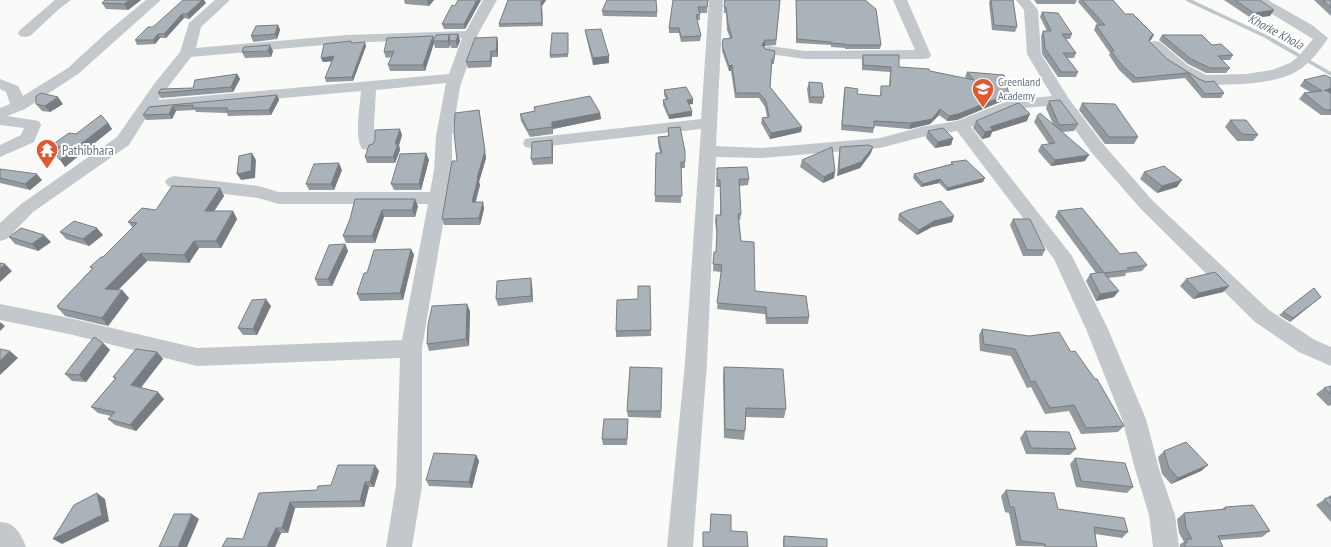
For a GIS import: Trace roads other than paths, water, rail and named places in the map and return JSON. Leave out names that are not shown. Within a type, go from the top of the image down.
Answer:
[{"type":"street","points":[[25,33],[54,6],[64,0]]},
{"type":"street","points":[[0,113],[18,106],[74,71],[111,36],[154,0]]},
{"type":"street","points":[[0,234],[27,208],[123,141],[146,106],[187,53],[194,26],[223,0]]},
{"type":"street","points":[[399,547],[409,486],[411,348],[443,171],[444,136],[452,87],[471,34],[490,0]]},
{"type":"street","points":[[680,547],[696,363],[716,0]]},
{"type":"street","points":[[770,50],[805,55],[880,54],[924,56],[900,0]]},
{"type":"street","points":[[1023,0],[1031,10],[1034,54],[1062,100],[1097,148],[1147,204],[1262,316],[1307,346],[1331,357]]},
{"type":"street","points":[[1155,45],[1182,68],[1203,80],[1246,79],[1276,74],[1295,66],[1304,59],[1321,38],[1311,30],[1279,13],[1260,0]]},
{"type":"street","points":[[1311,30],[1331,29]]},
{"type":"street","points":[[187,53],[346,39],[471,34]]},
{"type":"street","points":[[146,106],[454,78]]},
{"type":"street","points":[[0,84],[13,89],[18,106]]},
{"type":"street","points":[[368,145],[366,126],[369,86]]},
{"type":"street","points":[[708,151],[762,153],[880,143],[921,132],[961,124],[1010,105],[1062,100]]},
{"type":"street","points":[[0,120],[33,126],[28,138],[0,152]]},
{"type":"street","points":[[531,144],[710,124]]},
{"type":"street","points":[[961,124],[1062,256],[1097,329],[1134,419],[1147,469],[1162,515],[1166,547]]},
{"type":"street","points":[[174,182],[258,192],[279,198],[438,198]]},
{"type":"street","points":[[0,312],[69,326],[197,357],[411,348]]},
{"type":"street","points":[[0,535],[5,535],[13,547]]},
{"type":"waterway","name":"Khorke Khola","points":[[1188,0],[1265,36],[1331,74]]},
{"type":"place","name":"Greenland Academy","points":[[983,108]]},
{"type":"place","name":"Pathibhara","points":[[47,170]]}]
